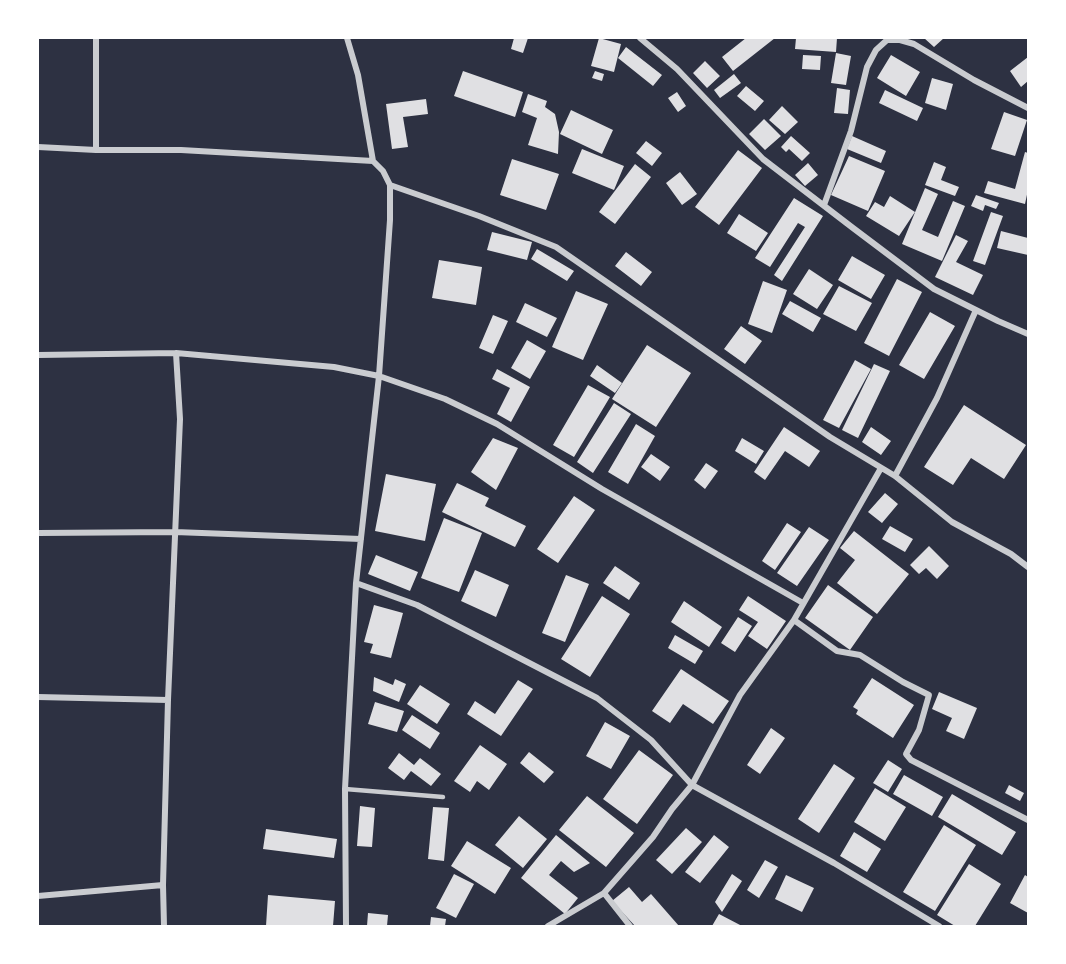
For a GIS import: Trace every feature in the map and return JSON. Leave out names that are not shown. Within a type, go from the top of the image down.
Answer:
[{"type":"street","points":[[96,38],[96,150]]},
{"type":"street","points":[[346,927],[345,789],[356,583],[380,376],[390,220],[390,185],[383,171],[373,161],[358,75],[347,38]]},
{"type":"street","points":[[640,38],[677,69],[763,159],[934,289],[1029,334]]},
{"type":"street","points":[[824,205],[850,131],[867,67],[876,50],[887,40],[900,40],[914,44],[974,80],[1029,108]]},
{"type":"street","points":[[38,147],[180,150],[373,161]]},
{"type":"street","points":[[390,185],[479,216],[556,247],[812,425],[895,476],[952,522],[1011,554],[1029,567]]},
{"type":"street","points":[[895,476],[937,398],[976,310]]},
{"type":"street","points":[[164,927],[168,700],[180,419],[176,353]]},
{"type":"street","points":[[38,355],[176,353],[334,367],[380,376],[445,399],[497,424],[602,489],[803,603]]},
{"type":"street","points":[[548,927],[604,893],[654,837],[672,809],[692,785],[740,695],[794,620],[881,468]]},
{"type":"street","points":[[38,533],[175,532],[361,539]]},
{"type":"street","points":[[356,583],[417,605],[597,698],[651,740],[692,785],[834,864],[939,927]]},
{"type":"street","points":[[794,620],[837,651],[860,655],[893,677],[929,695],[919,730],[906,754],[911,760],[1029,820]]},
{"type":"street","points":[[38,697],[168,700]]},
{"type":"street","points":[[38,896],[163,885]]},
{"type":"street","points":[[604,893],[630,927]]},
{"type":"lane","points":[[345,789],[443,797]]},
{"type":"building","points":[[514,38],[528,38],[523,53],[511,49]]},
{"type":"building","points":[[599,38],[621,44],[614,72],[591,66]]},
{"type":"building","points":[[746,38],[775,38],[733,71],[722,57]]},
{"type":"building","points":[[796,38],[837,38],[836,52],[795,49]]},
{"type":"building","points":[[924,38],[944,38],[934,47]]},
{"type":"building","points":[[626,47],[662,75],[653,86],[618,58]]},
{"type":"building","points":[[836,53],[851,56],[846,85],[831,83]]},
{"type":"building","points":[[803,55],[821,56],[820,70],[802,69]]},
{"type":"building","points":[[891,55],[920,72],[906,96],[877,78]]},
{"type":"building","points":[[1028,57],[1028,81],[1021,87],[1010,71]]},
{"type":"building","points":[[705,61],[720,76],[707,88],[693,73]]},
{"type":"building","points":[[463,71],[523,92],[515,117],[454,96]]},
{"type":"building","points":[[595,71],[604,74],[602,81],[592,78]]},
{"type":"building","points":[[734,74],[741,83],[720,98],[714,90]]},
{"type":"building","points":[[932,78],[953,84],[946,110],[925,103]]},
{"type":"building","points":[[746,86],[764,101],[755,111],[737,96]]},
{"type":"building","points":[[837,88],[850,90],[848,114],[834,113]]},
{"type":"building","points":[[885,90],[923,108],[917,121],[879,103]]},
{"type":"building","points":[[677,92],[686,106],[678,112],[668,98]]},
{"type":"building","points":[[528,94],[547,101],[545,107],[555,114],[559,132],[558,154],[528,145],[537,118],[522,112]]},
{"type":"building","points":[[426,99],[428,114],[403,117],[408,147],[392,149],[386,104]]},
{"type":"building","points":[[782,106],[798,122],[785,134],[769,120]]},
{"type":"building","points":[[571,110],[613,130],[602,154],[560,134]]},
{"type":"building","points":[[1004,112],[1027,120],[1015,156],[991,149]]},
{"type":"building","points":[[764,119],[781,136],[765,150],[749,134]]},
{"type":"building","points":[[791,136],[810,153],[802,161],[789,149],[786,152],[781,147]]},
{"type":"building","points":[[852,136],[886,151],[881,163],[847,149]]},
{"type":"building","points":[[646,141],[662,153],[652,166],[636,153]]},
{"type":"building","points":[[582,149],[624,166],[614,190],[572,173]]},
{"type":"building","points":[[738,150],[762,168],[719,225],[695,207]]},
{"type":"building","points":[[1025,152],[1028,153],[1028,190],[1025,204],[984,193],[988,181],[1015,189]]},
{"type":"building","points":[[849,156],[885,171],[868,211],[831,195]]},
{"type":"building","points":[[512,159],[559,174],[546,210],[500,195]]},
{"type":"building","points":[[934,162],[946,167],[941,180],[959,187],[955,196],[925,185]]},
{"type":"building","points":[[808,163],[818,175],[805,186],[795,175]]},
{"type":"building","points":[[635,164],[651,177],[615,224],[599,212]]},
{"type":"building","points":[[680,172],[697,194],[682,205],[666,183]]},
{"type":"building","points":[[925,188],[938,194],[922,230],[938,237],[953,201],[965,206],[942,261],[902,244]]},
{"type":"building","points":[[976,195],[999,203],[996,209],[985,205],[983,211],[971,206]]},
{"type":"building","points":[[890,196],[915,212],[899,236],[866,216],[875,202],[884,207]]},
{"type":"building","points":[[794,198],[823,216],[782,281],[774,275],[805,227],[798,223],[770,267],[755,258]]},
{"type":"building","points":[[991,212],[1003,216],[985,265],[973,261]]},
{"type":"building","points":[[739,214],[768,233],[756,251],[727,233]]},
{"type":"building","points":[[1001,231],[1028,238],[1028,255],[997,248]]},
{"type":"building","points":[[492,232],[532,242],[527,260],[487,250]]},
{"type":"building","points":[[956,235],[968,241],[956,262],[983,275],[973,295],[935,277]]},
{"type":"building","points":[[537,249],[574,271],[567,281],[531,259]]},
{"type":"building","points":[[626,252],[652,272],[641,286],[615,266]]},
{"type":"building","points":[[852,256],[885,275],[871,299],[838,280]]},
{"type":"building","points":[[439,260],[482,267],[476,305],[432,298]]},
{"type":"building","points":[[809,269],[833,285],[817,309],[793,294]]},
{"type":"building","points":[[897,279],[922,292],[889,356],[864,343]]},
{"type":"building","points":[[763,281],[787,290],[772,333],[748,324]]},
{"type":"building","points":[[839,286],[872,303],[856,331],[823,314]]},
{"type":"building","points":[[576,291],[608,304],[583,360],[552,347]]},
{"type":"building","points":[[790,301],[821,318],[813,332],[782,314]]},
{"type":"building","points":[[525,303],[557,318],[547,337],[516,322]]},
{"type":"building","points":[[930,312],[955,326],[924,379],[899,365]]},
{"type":"building","points":[[493,315],[508,321],[493,354],[479,348]]},
{"type":"building","points":[[741,326],[762,341],[745,364],[724,349]]},
{"type":"building","points":[[527,340],[546,351],[530,379],[511,368]]},
{"type":"building","points":[[647,345],[691,373],[656,427],[612,399]]},
{"type":"building","points":[[855,360],[871,369],[839,428],[823,420]]},
{"type":"building","points":[[874,364],[890,371],[858,438],[842,430]]},
{"type":"building","points":[[597,365],[622,383],[615,393],[590,376]]},
{"type":"building","points":[[497,369],[530,387],[511,422],[497,414],[510,388],[492,379]]},
{"type":"building","points":[[588,385],[610,397],[574,457],[553,445]]},
{"type":"building","points":[[614,403],[631,414],[593,473],[577,462]]},
{"type":"building","points":[[964,405],[1026,445],[1004,479],[971,458],[953,485],[924,467]]},
{"type":"building","points":[[636,424],[655,436],[628,484],[608,472]]},
{"type":"building","points":[[784,427],[820,451],[809,467],[785,451],[765,480],[754,472]]},
{"type":"building","points":[[871,427],[891,441],[881,455],[862,442]]},
{"type":"building","points":[[493,438],[518,448],[496,490],[471,472]]},
{"type":"building","points":[[742,438],[764,451],[756,464],[735,451]]},
{"type":"building","points":[[651,454],[670,467],[660,481],[641,467]]},
{"type":"building","points":[[706,463],[718,471],[705,489],[694,480]]},
{"type":"building","points":[[386,474],[436,484],[425,541],[375,531]]},
{"type":"building","points":[[457,483],[489,498],[485,506],[526,526],[515,547],[442,512]]},
{"type":"building","points":[[885,493],[898,504],[882,523],[868,512]]},
{"type":"building","points":[[574,496],[595,510],[558,563],[537,549]]},
{"type":"building","points":[[444,518],[482,533],[459,592],[421,578]]},
{"type":"building","points":[[787,523],[801,532],[775,570],[762,561]]},
{"type":"building","points":[[890,526],[913,539],[905,552],[882,539]]},
{"type":"building","points":[[809,527],[829,540],[797,586],[777,573]]},
{"type":"building","points":[[854,531],[909,574],[877,614],[837,583],[855,560],[840,548]]},
{"type":"building","points":[[929,546],[949,566],[937,579],[926,568],[919,574],[910,565]]},
{"type":"building","points":[[376,555],[418,572],[410,591],[368,574]]},
{"type":"building","points":[[615,566],[640,583],[629,600],[603,583]]},
{"type":"building","points":[[475,570],[509,585],[496,617],[461,601]]},
{"type":"building","points":[[566,575],[589,584],[565,642],[542,633]]},
{"type":"building","points":[[828,585],[873,617],[850,650],[805,618]]},
{"type":"building","points":[[602,596],[630,614],[590,677],[561,659]]},
{"type":"building","points":[[748,596],[786,621],[767,649],[748,636],[758,622],[739,610]]},
{"type":"building","points":[[684,601],[722,627],[709,647],[671,622]]},
{"type":"building","points":[[374,605],[403,613],[391,658],[370,653],[373,644],[364,642]]},
{"type":"building","points":[[738,617],[752,626],[735,652],[721,643]]},
{"type":"building","points":[[675,635],[703,651],[695,664],[668,648]]},
{"type":"building","points":[[681,669],[729,701],[713,724],[683,704],[670,723],[652,711]]},
{"type":"building","points":[[374,677],[393,685],[395,679],[406,684],[399,702],[373,691]]},
{"type":"building","points":[[872,678],[914,705],[893,738],[856,714],[858,710],[853,707]]},
{"type":"building","points":[[518,680],[533,689],[501,736],[467,714],[475,701],[495,714]]},
{"type":"building","points":[[420,685],[450,704],[437,724],[407,704]]},
{"type":"building","points":[[939,692],[977,708],[964,739],[946,731],[952,718],[932,709]]},
{"type":"building","points":[[375,702],[404,711],[397,732],[368,724]]},
{"type":"building","points":[[412,715],[440,733],[430,749],[402,730]]},
{"type":"building","points":[[605,722],[630,736],[611,769],[586,756]]},
{"type":"building","points":[[771,728],[785,738],[760,774],[747,765]]},
{"type":"building","points":[[480,745],[507,764],[489,790],[477,781],[470,792],[454,781]]},
{"type":"building","points":[[639,750],[673,775],[637,824],[603,799]]},
{"type":"building","points":[[529,752],[554,772],[544,783],[520,763]]},
{"type":"building","points":[[399,753],[414,765],[420,758],[441,774],[431,786],[411,771],[404,780],[388,768]]},
{"type":"building","points":[[888,760],[902,769],[888,792],[873,783]]},
{"type":"building","points":[[834,764],[855,778],[819,833],[798,819]]},
{"type":"building","points":[[904,775],[943,797],[932,816],[893,794]]},
{"type":"building","points":[[1009,785],[1024,793],[1020,801],[1005,793]]},
{"type":"building","points":[[875,788],[906,807],[885,841],[854,822]]},
{"type":"building","points":[[952,794],[1016,832],[1002,855],[938,817]]},
{"type":"building","points":[[587,796],[634,833],[606,867],[559,830]]},
{"type":"building","points":[[360,806],[375,808],[372,847],[357,846]]},
{"type":"building","points":[[433,807],[449,808],[444,861],[428,859]]},
{"type":"building","points":[[519,816],[547,839],[523,868],[495,845]]},
{"type":"building","points":[[944,825],[976,845],[935,911],[903,892]]},
{"type":"building","points":[[686,828],[702,842],[672,874],[656,860]]},
{"type":"building","points":[[266,829],[337,839],[334,858],[263,849]]},
{"type":"building","points":[[854,832],[881,849],[867,872],[840,856]]},
{"type":"building","points":[[556,835],[590,863],[574,872],[561,861],[549,875],[578,898],[565,914],[521,878]]},
{"type":"building","points":[[714,835],[729,847],[700,883],[685,872]]},
{"type":"building","points":[[467,841],[511,868],[495,894],[451,866]]},
{"type":"building","points":[[765,860],[778,867],[759,898],[747,890]]},
{"type":"building","points":[[969,864],[1001,884],[975,926],[955,926],[937,915]]},
{"type":"building","points":[[454,874],[474,884],[456,918],[436,908]]},
{"type":"building","points":[[732,874],[742,881],[722,912],[715,902]]},
{"type":"building","points":[[786,875],[814,888],[802,912],[775,899]]},
{"type":"building","points":[[1025,875],[1028,877],[1028,913],[1010,903]]},
{"type":"building","points":[[629,887],[642,902],[651,894],[679,926],[635,926],[612,901]]},
{"type":"building","points":[[268,895],[335,901],[333,926],[266,926]]},
{"type":"building","points":[[368,913],[388,915],[387,926],[367,926]]},
{"type":"building","points":[[719,914],[742,926],[712,926]]},
{"type":"building","points":[[431,917],[446,919],[445,926],[430,926]]}]
